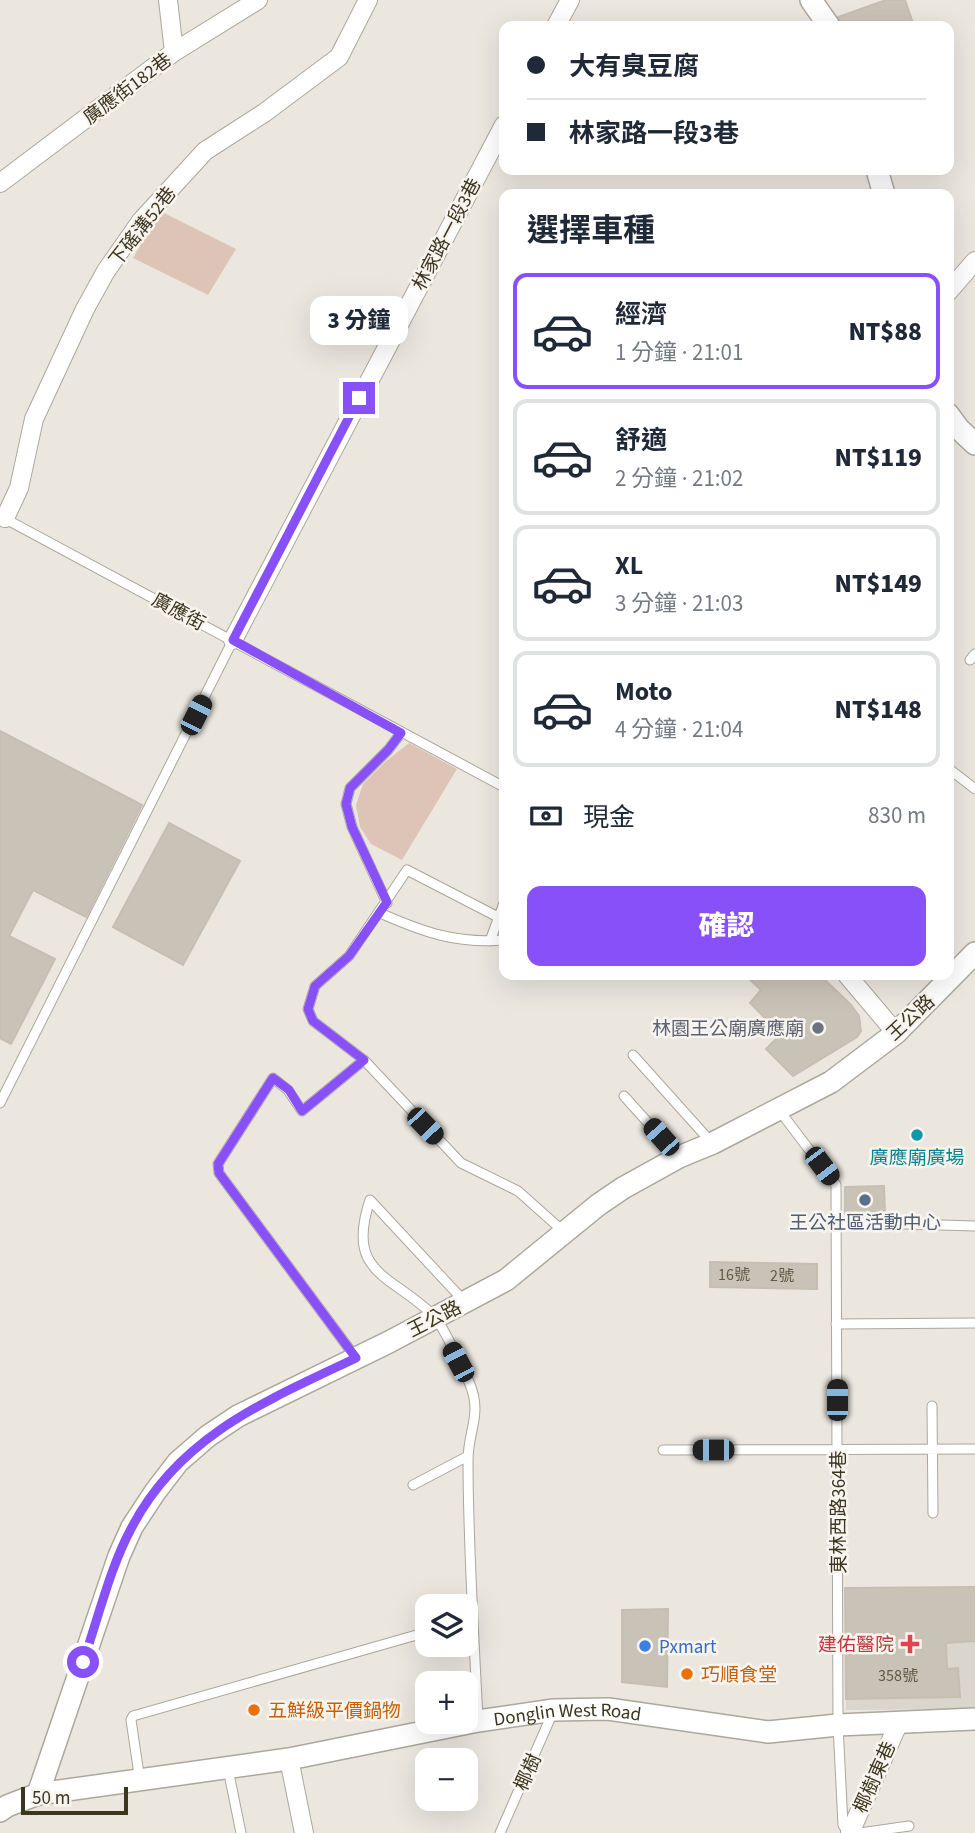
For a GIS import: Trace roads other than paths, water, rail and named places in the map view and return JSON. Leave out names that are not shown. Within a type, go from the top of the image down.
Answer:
[{"type":"street","points":[[168,0],[174,52]]},
{"type":"street","name":"廣應街182巷","points":[[0,183],[174,52],[258,0]]},
{"type":"street","name":"下磘溝52巷","points":[[2,521],[19,488],[34,419],[85,309],[106,271],[141,221],[205,151],[264,113],[339,57],[368,0]]},
{"type":"street","points":[[559,21],[570,0]]},
{"type":"street","points":[[811,0],[826,21]]},
{"type":"street","name":"林家路一段3巷","points":[[233,640],[499,135]]},
{"type":"street","points":[[954,285],[975,261]]},
{"type":"street","points":[[954,422],[975,444]]},
{"type":"street","name":"王公路","points":[[954,974],[975,953]]},
{"type":"street","points":[[851,980],[896,1033]]},
{"type":"street","name":"王公路","points":[[38,1794],[119,1556],[132,1527],[178,1462],[208,1436],[238,1416],[506,1280],[623,1188],[679,1157],[713,1143],[831,1082],[896,1033],[948,980]]},
{"type":"street","name":"Donglin West Road","points":[[478,1721],[554,1710],[608,1709],[768,1732],[899,1721],[975,1719]]},
{"type":"street","name":"椰樹東巷","points":[[849,1833],[899,1721]]},
{"type":"street","name":"Donglin West Road","points":[[0,1811],[38,1794],[228,1769],[415,1734]]},
{"type":"street","points":[[289,1759],[304,1833]]},
{"type":"lane","name":"廣應街","points":[[2,521],[233,640],[499,785]]},
{"type":"lane","points":[[0,1102],[233,640]]},
{"type":"lane","points":[[387,902],[352,827],[346,804],[350,788],[401,733]]},
{"type":"lane","points":[[954,773],[975,789]]},
{"type":"lane","points":[[491,941],[498,917],[407,870],[349,956],[315,986],[308,1009],[313,1021],[364,1060],[461,1163],[519,1191],[564,1232]]},
{"type":"lane","points":[[380,913],[433,935],[460,940],[499,940]]},
{"type":"lane","points":[[633,1055],[713,1143]]},
{"type":"lane","points":[[356,1358],[219,1173],[218,1164],[273,1078],[289,1090],[302,1111],[364,1060]]},
{"type":"lane","points":[[624,1096],[679,1157]]},
{"type":"lane","name":"東林西路364巷","points":[[778,1108],[836,1185],[838,1725]]},
{"type":"lane","points":[[465,1303],[370,1200],[363,1220],[362,1243],[367,1260],[390,1283],[435,1318],[470,1384],[477,1406],[468,1456],[469,1594]]},
{"type":"lane","points":[[837,1222],[975,1226]]},
{"type":"lane","points":[[836,1324],[975,1323]]},
{"type":"lane","points":[[932,1406],[933,1513]]},
{"type":"lane","points":[[663,1450],[975,1449]]},
{"type":"lane","points":[[413,1485],[468,1456]]},
{"type":"lane","points":[[140,1782],[131,1720],[133,1716],[415,1635]]},
{"type":"lane","name":"椰樹","points":[[500,1833],[554,1710]]},
{"type":"lane","name":"椰樹東巷","points":[[838,1725],[843,1825],[849,1833]]},
{"type":"lane","points":[[228,1769],[240,1833]]},
{"type":"lane","points":[[859,1833],[909,1826]]},
{"type":"place","name":"林園王公廟廣應廟","points":[[818,1028]]},
{"type":"place","name":"廣應廟廣場","points":[[917,1135]]},
{"type":"place","name":"王公社區活動中心","points":[[865,1200]]},
{"type":"place","name":"建佑醫院","points":[[910,1644]]},
{"type":"place","name":"Pxmart","points":[[645,1646]]},
{"type":"place","name":"巧順食堂","points":[[687,1674]]},
{"type":"place","name":"五鮮級平價鍋物","points":[[254,1710]]}]
